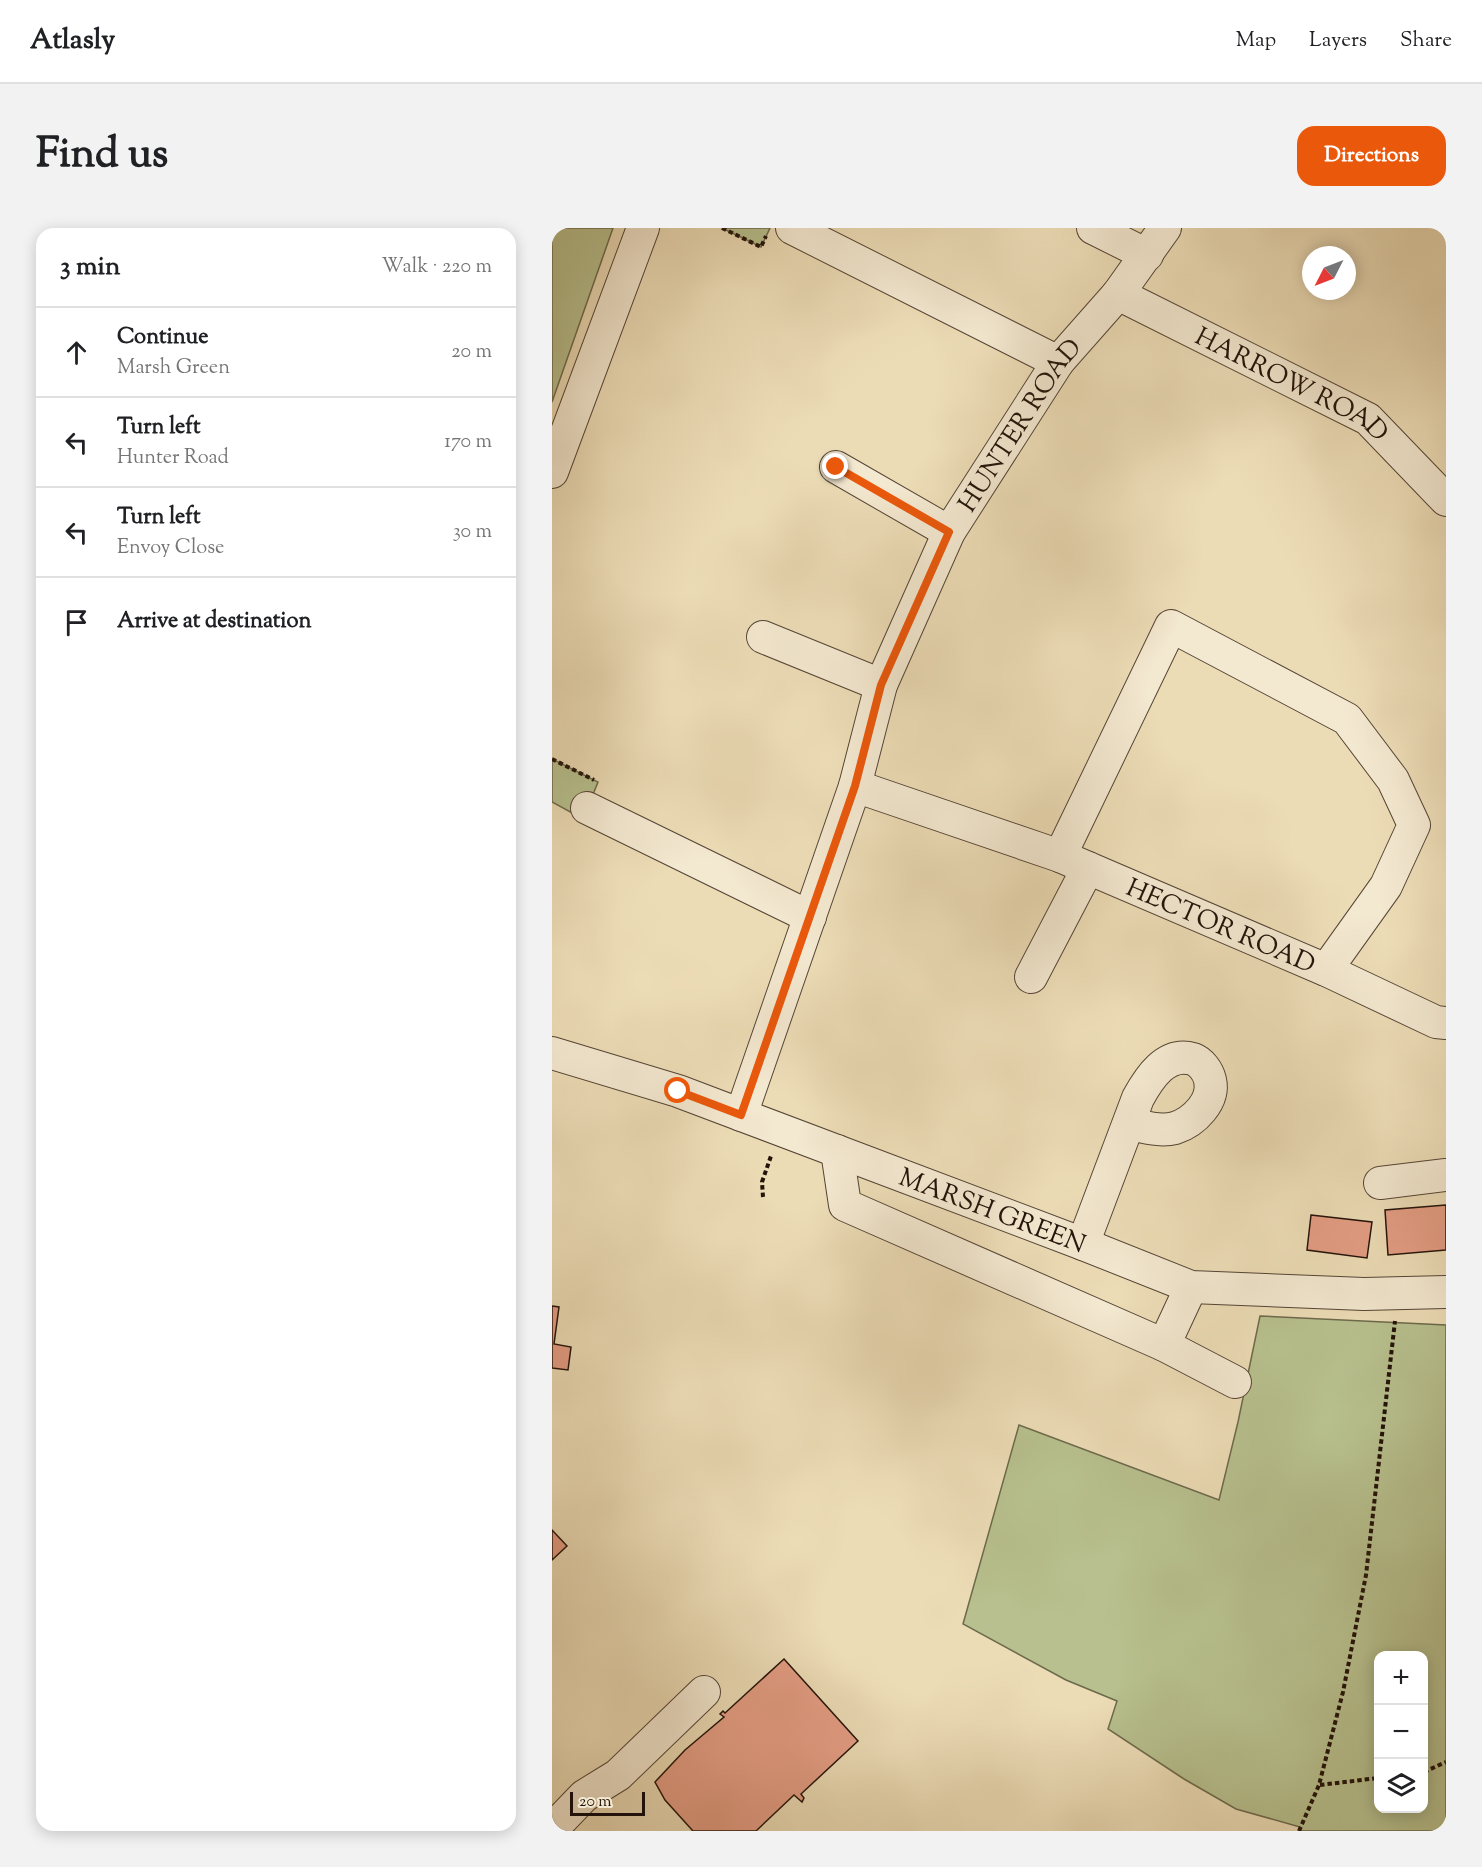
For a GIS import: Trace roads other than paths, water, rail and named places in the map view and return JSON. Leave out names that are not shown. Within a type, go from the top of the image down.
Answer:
[{"type":"street","points":[[552,472],[644,228]]},
{"type":"street","points":[[792,228],[1058,362]]},
{"type":"street","points":[[1093,228],[1147,255]]},
{"type":"street","name":"HUNTER ROAD","points":[[741,1115],[855,786],[881,685],[949,532],[1058,362],[1119,294],[1165,228]]},
{"type":"street","name":"HARROW ROAD","points":[[1119,294],[1368,419],[1446,500]]},
{"type":"street","points":[[836,467],[949,532]]},
{"type":"street","points":[[1031,976],[1074,862],[1171,626],[1347,719],[1393,780],[1414,825],[1386,886],[1326,970]]},
{"type":"street","points":[[763,637],[881,685]]},
{"type":"street","name":"HECTOR ROAD","points":[[855,786],[1074,862],[1326,970],[1436,1022],[1446,1023]]},
{"type":"street","points":[[587,808],[810,917]]},
{"type":"street","name":"MARSH GREEN","points":[[552,1053],[678,1091],[1191,1287],[1364,1294],[1446,1292]]},
{"type":"street","points":[[1083,1244],[1129,1123]]},
{"type":"street","points":[[837,1151],[845,1205],[1164,1345],[1235,1382]]},
{"type":"street","points":[[1380,1183],[1446,1175]]},
{"type":"street","points":[[1164,1345],[1191,1287]]},
{"type":"street","points":[[554,1831],[559,1822],[584,1796],[618,1775],[704,1692]]}]
